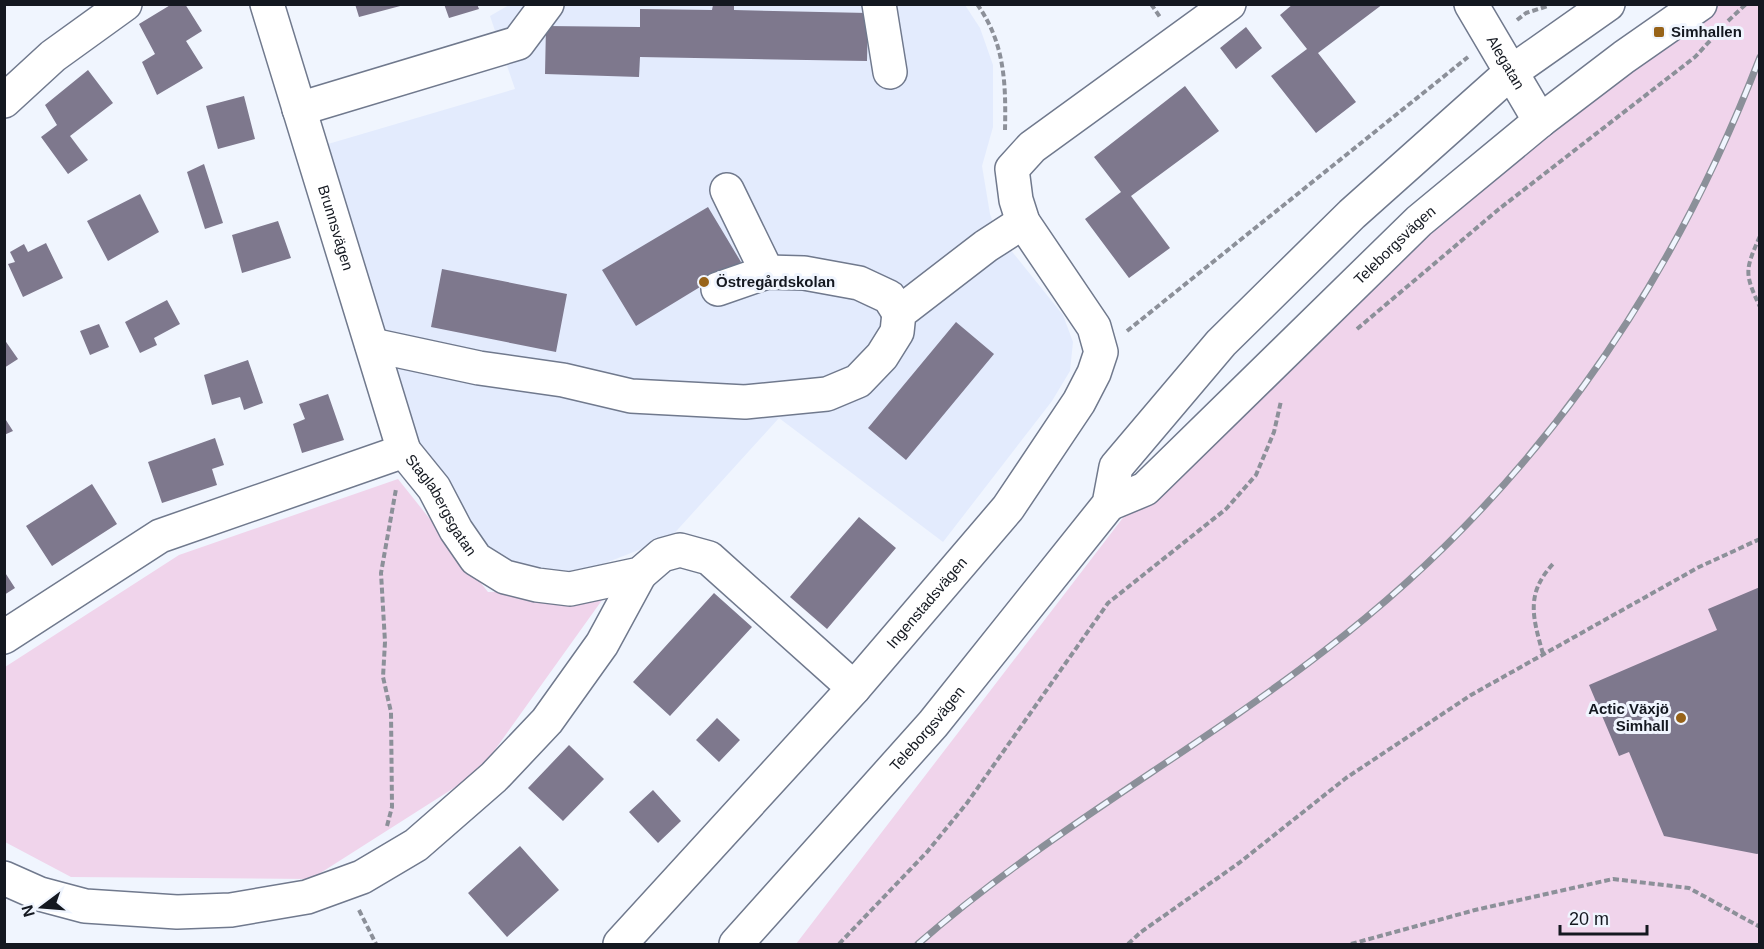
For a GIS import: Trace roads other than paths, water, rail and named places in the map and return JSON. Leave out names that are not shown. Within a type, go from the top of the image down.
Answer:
[{"type":"street","points":[[4,101],[53,56],[124,4]]},
{"type":"street","name":"Brunnsvägen","points":[[267,4],[404,452]]},
{"type":"street","points":[[299,109],[518,43],[547,4]]},
{"type":"street","points":[[879,4],[890,72]]},
{"type":"street","points":[[899,313],[986,246],[1023,222],[1016,200],[1012,169],[1032,147],[1229,4]]},
{"type":"street","name":"Alegatan","points":[[1470,4],[1489,40],[1540,121]]},
{"type":"street","name":"Teleborgsvägen","points":[[736,945],[933,724],[1109,504],[1116,467],[1221,343],[1352,214],[1510,73],[1608,4]]},
{"type":"street","name":"Teleborgsvägen","points":[[1109,504],[1145,489],[1419,221],[1540,121],[1624,57],[1700,4]]},
{"type":"street","points":[[727,190],[767,272]]},
{"type":"street","name":"Ingenstadsvägen","points":[[620,945],[854,688],[1008,508],[1079,402],[1094,373],[1101,352],[1094,327],[1023,222]]},
{"type":"street","points":[[372,345],[479,368],[563,380],[631,396],[745,402],[827,394],[858,381],[887,348],[897,332],[899,313],[889,297],[860,283],[804,273],[767,272],[718,290]]},
{"type":"street","name":"Staglabergsgatan","points":[[4,637],[160,536],[404,452],[434,488],[456,530],[477,559],[504,577],[537,585],[570,589],[640,574],[662,555],[680,550],[708,558],[854,688]]},
{"type":"street","points":[[4,878],[40,894],[85,906],[177,912],[231,910],[307,897],[377,868],[416,845],[494,777],[547,721],[602,644],[640,574]]},
{"type":"railway","points":[[918,944],[1017,865],[1274,689],[1324,651],[1398,590],[1465,526],[1527,458],[1584,385],[1635,309],[1682,229],[1723,145],[1760,57]]},
{"type":"place","name":"Simhallen","points":[[1659,32]]},
{"type":"place","name":"Östregårdskolan","points":[[704,282]]},
{"type":"place","name":"Actic Växjö Simhall","points":[[1681,718]]}]
